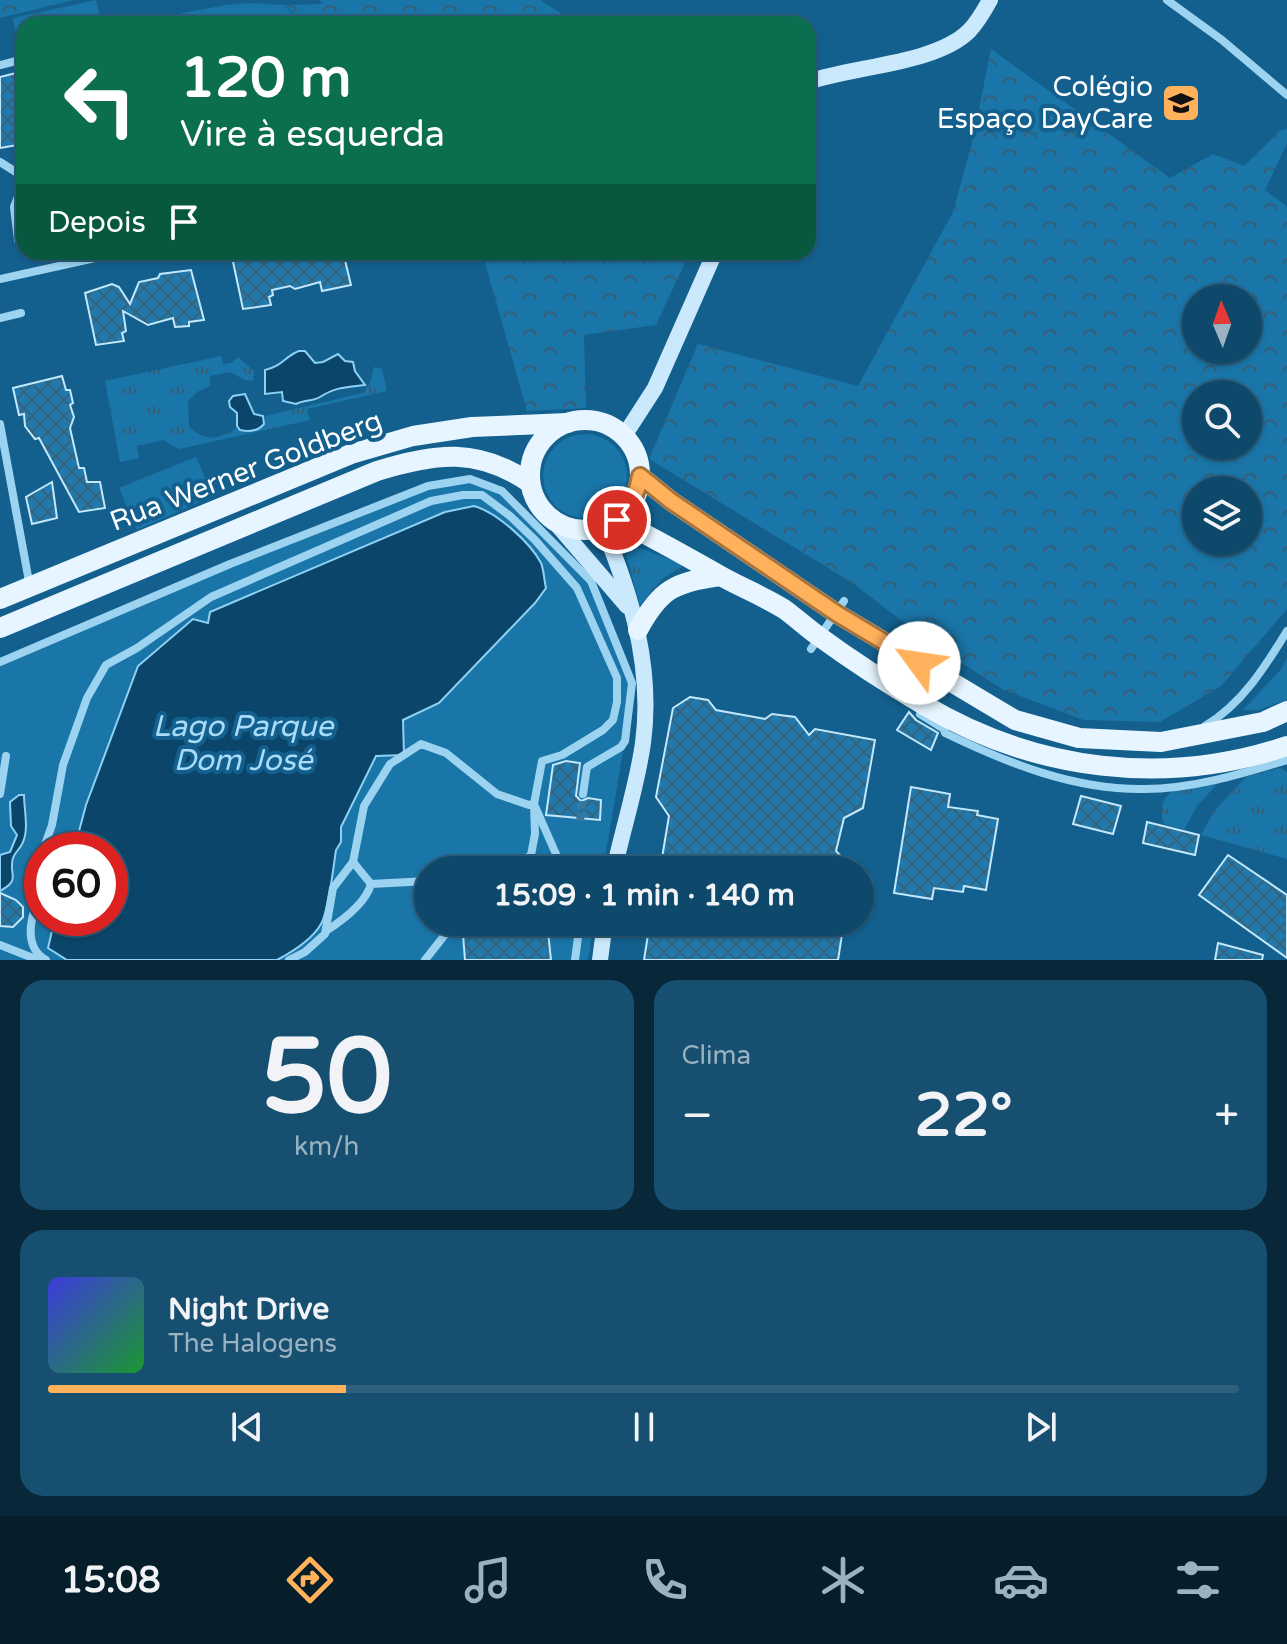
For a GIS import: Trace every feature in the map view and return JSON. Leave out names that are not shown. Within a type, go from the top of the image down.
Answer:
[{"type":"main road","points":[[583,420],[598,421],[624,436],[636,454],[640,476],[637,493],[629,508],[610,524],[586,530],[569,528],[542,511],[530,483],[531,464],[538,446],[551,432],[568,423],[583,420]]},
{"type":"main road","name":"Rua Werner Goldberg","points":[[0,599],[351,454],[413,436],[472,427],[568,423]]},
{"type":"main road","name":"Rua Werner Goldberg","points":[[0,628],[405,462],[463,455],[508,468],[530,483]]},
{"type":"main road","points":[[640,476],[671,501],[1015,720],[1079,738],[1161,742],[1263,722],[1287,711]]},
{"type":"main road","points":[[610,524],[675,548],[720,576],[782,608],[815,643],[966,728],[1010,746],[1077,763],[1154,769],[1210,765],[1287,746]]},
{"type":"main road","points":[[636,622],[661,595],[674,586],[690,580],[720,576]]},
{"type":"street","points":[[816,80],[935,51],[957,41],[980,19],[990,0]]},
{"type":"street","points":[[1167,0],[1222,40],[1287,95]]},
{"type":"street","points":[[16,202],[16,224]]},
{"type":"street","points":[[0,279],[86,260]]},
{"type":"street","points":[[624,436],[655,388],[711,260]]},
{"type":"street","points":[[0,318],[21,313]]},
{"type":"street","points":[[0,424],[30,587]]},
{"type":"street","points":[[0,662],[230,564],[399,497],[428,486],[470,479],[502,491],[591,581],[632,683],[625,741],[621,747],[587,767],[583,794]]},
{"type":"street","points":[[50,832],[63,765],[87,698],[106,665],[137,648],[211,597],[431,501],[482,495],[535,540],[577,588],[617,678],[613,720],[603,730],[562,755],[542,761],[537,777],[535,834],[530,856]]},
{"type":"street","points":[[554,521],[636,622]]},
{"type":"street","points":[[610,524],[618,564],[636,622],[646,695],[641,755],[617,856]]},
{"type":"street","points":[[815,643],[840,607]]},
{"type":"street","points":[[1161,742],[1202,728],[1234,705],[1287,631]]},
{"type":"street","points":[[920,714],[944,729],[945,733],[1019,766],[1112,788],[1146,789],[1227,778],[1287,760]]},
{"type":"street","points":[[289,960],[305,952],[326,931],[333,888],[353,862],[364,806],[390,764],[421,744],[446,753],[497,794],[534,804]]},
{"type":"street","points":[[0,794],[6,756]]},
{"type":"street","points":[[534,804],[557,856]]},
{"type":"street","points":[[353,862],[371,884]]},
{"type":"street","points":[[371,884],[414,882]]},
{"type":"street","points":[[326,931],[346,919],[354,906],[368,897],[371,884]]},
{"type":"street","points":[[31,936],[33,948],[46,960]]},
{"type":"street","points":[[425,960],[444,936]]},
{"type":"street","points":[[575,960],[578,936]]},
{"type":"street","points":[[600,960],[603,936]]},
{"type":"street","points":[[0,945],[38,960]]},
{"type":"green space","points":[[0,0],[74,0],[0,18]]},
{"type":"green space","points":[[96,0],[100,16],[22,16]]},
{"type":"green space","points":[[319,0],[540,0],[565,16],[296,16],[285,5],[323,4]]},
{"type":"green space","points":[[226,5],[284,5],[294,16],[167,16]]},
{"type":"green space","points":[[991,49],[1170,178],[1213,154],[1244,166],[1281,130],[1287,129],[1287,143],[1265,190],[1287,207],[1287,609],[1221,686],[1160,722],[1084,720],[1004,690],[935,646],[851,582],[649,459],[698,344],[858,386],[953,212],[973,139]]},
{"type":"green space","points":[[484,260],[686,260],[656,325],[584,335],[586,408],[527,411]]},
{"type":"green space","points":[[221,356],[223,364],[231,363],[238,357],[254,371],[253,381],[230,372],[210,376],[210,386],[188,401],[189,427],[207,437],[218,437],[236,428],[243,432],[256,431],[265,423],[265,416],[363,393],[370,383],[374,367],[382,369],[387,391],[307,409],[310,420],[179,449],[163,440],[137,446],[139,458],[120,462],[105,381]]},
{"type":"green space","points":[[585,434],[601,437],[615,446],[624,460],[627,476],[624,492],[615,506],[601,515],[585,518],[569,515],[555,506],[546,492],[543,476],[546,460],[555,446],[569,437]]},
{"type":"green space","points":[[196,457],[213,496],[137,530],[119,488]]},
{"type":"green space","points":[[469,480],[501,492],[590,582],[631,683],[605,856],[414,856],[414,936],[592,936],[588,960],[0,960],[0,664],[230,565],[427,488]]},
{"type":"green space","points":[[623,542],[685,565],[662,579],[640,606]]},
{"type":"green space","points":[[1287,658],[1287,700],[1258,710],[1243,710],[1282,668]]},
{"type":"green space","points":[[1280,768],[1287,772],[1287,859],[1201,835],[1214,811],[1247,776]]},
{"type":"green space","points":[[1219,782],[1197,806],[1184,830],[1164,824],[1162,811],[1169,794],[1186,786]]},
{"type":"water","points":[[299,351],[305,351],[315,363],[338,354],[345,361],[353,362],[365,385],[336,389],[296,404],[283,401],[282,392],[265,394],[265,370]]},
{"type":"water","points":[[245,394],[254,414],[263,416],[264,424],[247,431],[237,426],[237,413],[230,407],[229,401],[233,396]]},
{"type":"water","name":"Lago Parque Dom José","points":[[474,506],[502,521],[529,546],[541,563],[546,588],[439,703],[403,720],[404,755],[376,756],[341,827],[341,842],[336,850],[326,909],[321,924],[312,935],[277,960],[67,960],[48,948],[51,936],[128,936],[128,832],[79,832],[138,666],[193,619],[208,623],[210,612],[445,512]]},
{"type":"water","points":[[24,795],[25,832],[13,858],[11,883],[0,891],[0,855],[10,852],[17,835],[11,826],[10,802]]},
{"type":"building","points":[[16,73],[16,145],[0,148],[0,77]]},
{"type":"building","points":[[233,260],[345,260],[351,285],[322,291],[320,282],[295,289],[290,286],[272,290],[273,295],[269,297],[271,305],[243,309]]},
{"type":"building","points":[[191,270],[204,320],[175,327],[173,318],[148,325],[123,311],[124,341],[96,345],[85,293],[112,284],[119,287],[130,304],[139,282],[158,278],[160,274]]},
{"type":"building","points":[[62,376],[73,403],[70,405],[74,417],[70,428],[79,468],[84,468],[87,482],[100,482],[105,508],[79,512],[39,438],[35,439],[25,426],[24,414],[19,415],[13,388]]},
{"type":"building","points":[[52,482],[57,518],[32,524],[26,497]]},
{"type":"building","points":[[690,697],[708,700],[716,710],[765,719],[772,714],[795,717],[809,735],[815,729],[875,740],[863,808],[844,818],[836,851],[841,856],[662,856],[669,816],[656,797],[673,708]]},
{"type":"building","points":[[909,712],[938,733],[931,750],[897,730]]},
{"type":"building","points":[[566,761],[580,763],[576,796],[581,801],[588,798],[601,800],[600,820],[546,815],[553,765]]},
{"type":"building","points":[[911,787],[950,794],[948,807],[978,811],[977,815],[998,819],[986,890],[964,886],[963,892],[934,888],[932,899],[894,893]]},
{"type":"building","points":[[1081,796],[1121,806],[1113,834],[1073,824]]},
{"type":"building","points":[[1147,822],[1199,835],[1195,855],[1143,843]]},
{"type":"building","points":[[1228,855],[1287,895],[1287,958],[1199,895]]},
{"type":"building","points":[[0,893],[23,907],[23,917],[13,927],[0,926]]},
{"type":"building","points":[[463,936],[548,936],[551,960],[465,960]]},
{"type":"building","points":[[648,936],[842,936],[838,960],[644,960]]},
{"type":"building","points":[[1218,943],[1263,955],[1262,960],[1215,960]]},
{"type":"tunnel","points":[[580,821],[583,794]]},
{"type":"place","name":"Colégio Espaço DayCare","points":[[1181,103]]},
{"type":"route","points":[[617,520],[629,508],[637,493],[640,476],[671,501],[836,613],[919,663]]}]
